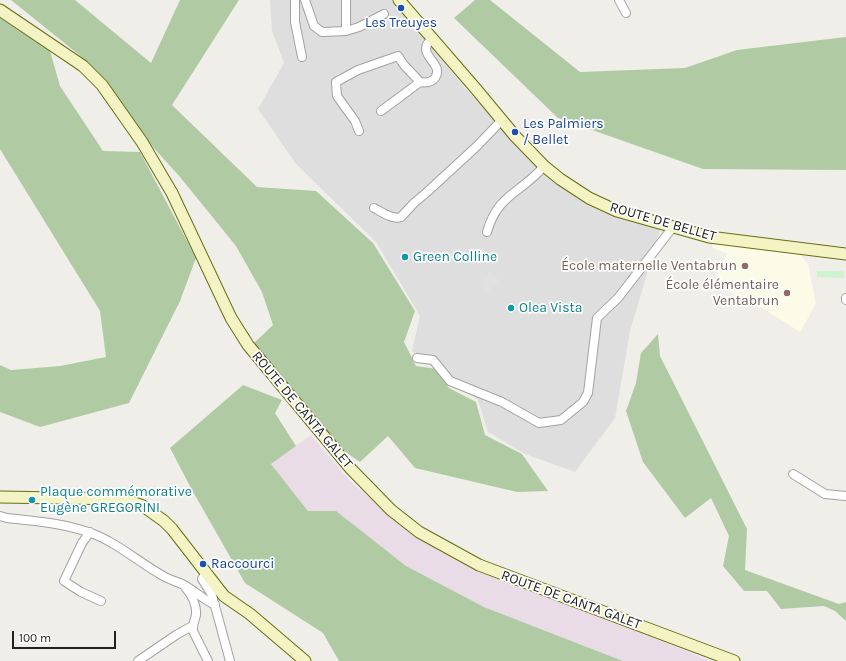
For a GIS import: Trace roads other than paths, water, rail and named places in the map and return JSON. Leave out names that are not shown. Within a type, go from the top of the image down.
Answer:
[{"type":"main road","name":"ROUTE DE BELLET","points":[[399,0],[433,38],[515,136],[544,166],[572,188],[617,211],[710,237],[846,254]]},
{"type":"main road","name":"ROUTE DE CANTA GALET","points":[[0,10],[83,66],[102,85],[142,142],[172,192],[231,318],[248,345],[351,469],[391,510],[419,532],[479,565],[734,661]]},
{"type":"main road","points":[[0,497],[122,499],[148,509],[164,520],[172,529],[205,574],[224,596],[250,614],[305,661]]},
{"type":"street","points":[[295,0],[296,22],[302,57]]},
{"type":"street","points":[[304,0],[314,26],[322,32],[346,31],[359,27],[384,14]]},
{"type":"street","points":[[346,0],[346,31]]},
{"type":"street","points":[[619,0],[626,13]]},
{"type":"street","points":[[358,131],[355,121],[337,96],[336,82],[358,70],[398,56],[404,65],[420,82],[427,83],[434,79],[437,74],[437,66],[426,50],[428,42],[433,38]]},
{"type":"street","points":[[381,111],[420,82]]},
{"type":"street","points":[[374,208],[388,216],[395,218],[401,217],[414,203],[476,147],[502,120]]},
{"type":"street","points":[[487,232],[491,219],[501,204],[514,192],[530,182],[544,166]]},
{"type":"street","points":[[417,358],[433,360],[450,381],[502,402],[539,422],[561,420],[583,402],[588,393],[597,318],[618,298],[673,227]]},
{"type":"street","points":[[793,474],[825,494],[846,496]]},
{"type":"street","points":[[0,516],[59,524],[90,532],[165,577],[195,592],[208,603],[215,606]]},
{"type":"street","points":[[90,532],[82,543],[64,581],[81,592],[101,601]]},
{"type":"street","points":[[205,574],[202,579],[212,595],[230,661]]},
{"type":"street","points":[[183,585],[189,591],[194,601],[196,614],[192,626],[193,631],[208,661]]},
{"type":"street","points":[[138,661],[192,626]]},
{"type":"place","name":"Les Treuyes","points":[[401,8]]},
{"type":"place","name":"Les Palmiers / Bellet","points":[[515,132]]},
{"type":"place","name":"Green Colline","points":[[405,257]]},
{"type":"place","name":"École maternelle Ventabrun","points":[[745,266]]},
{"type":"place","name":"École élémentaire Ventabrun","points":[[787,293]]},
{"type":"place","name":"Olea Vista","points":[[511,308]]},
{"type":"place","name":"Plaque commémorative Eugène GREGORINI","points":[[32,500]]},
{"type":"place","name":"Raccourci","points":[[203,564]]}]
